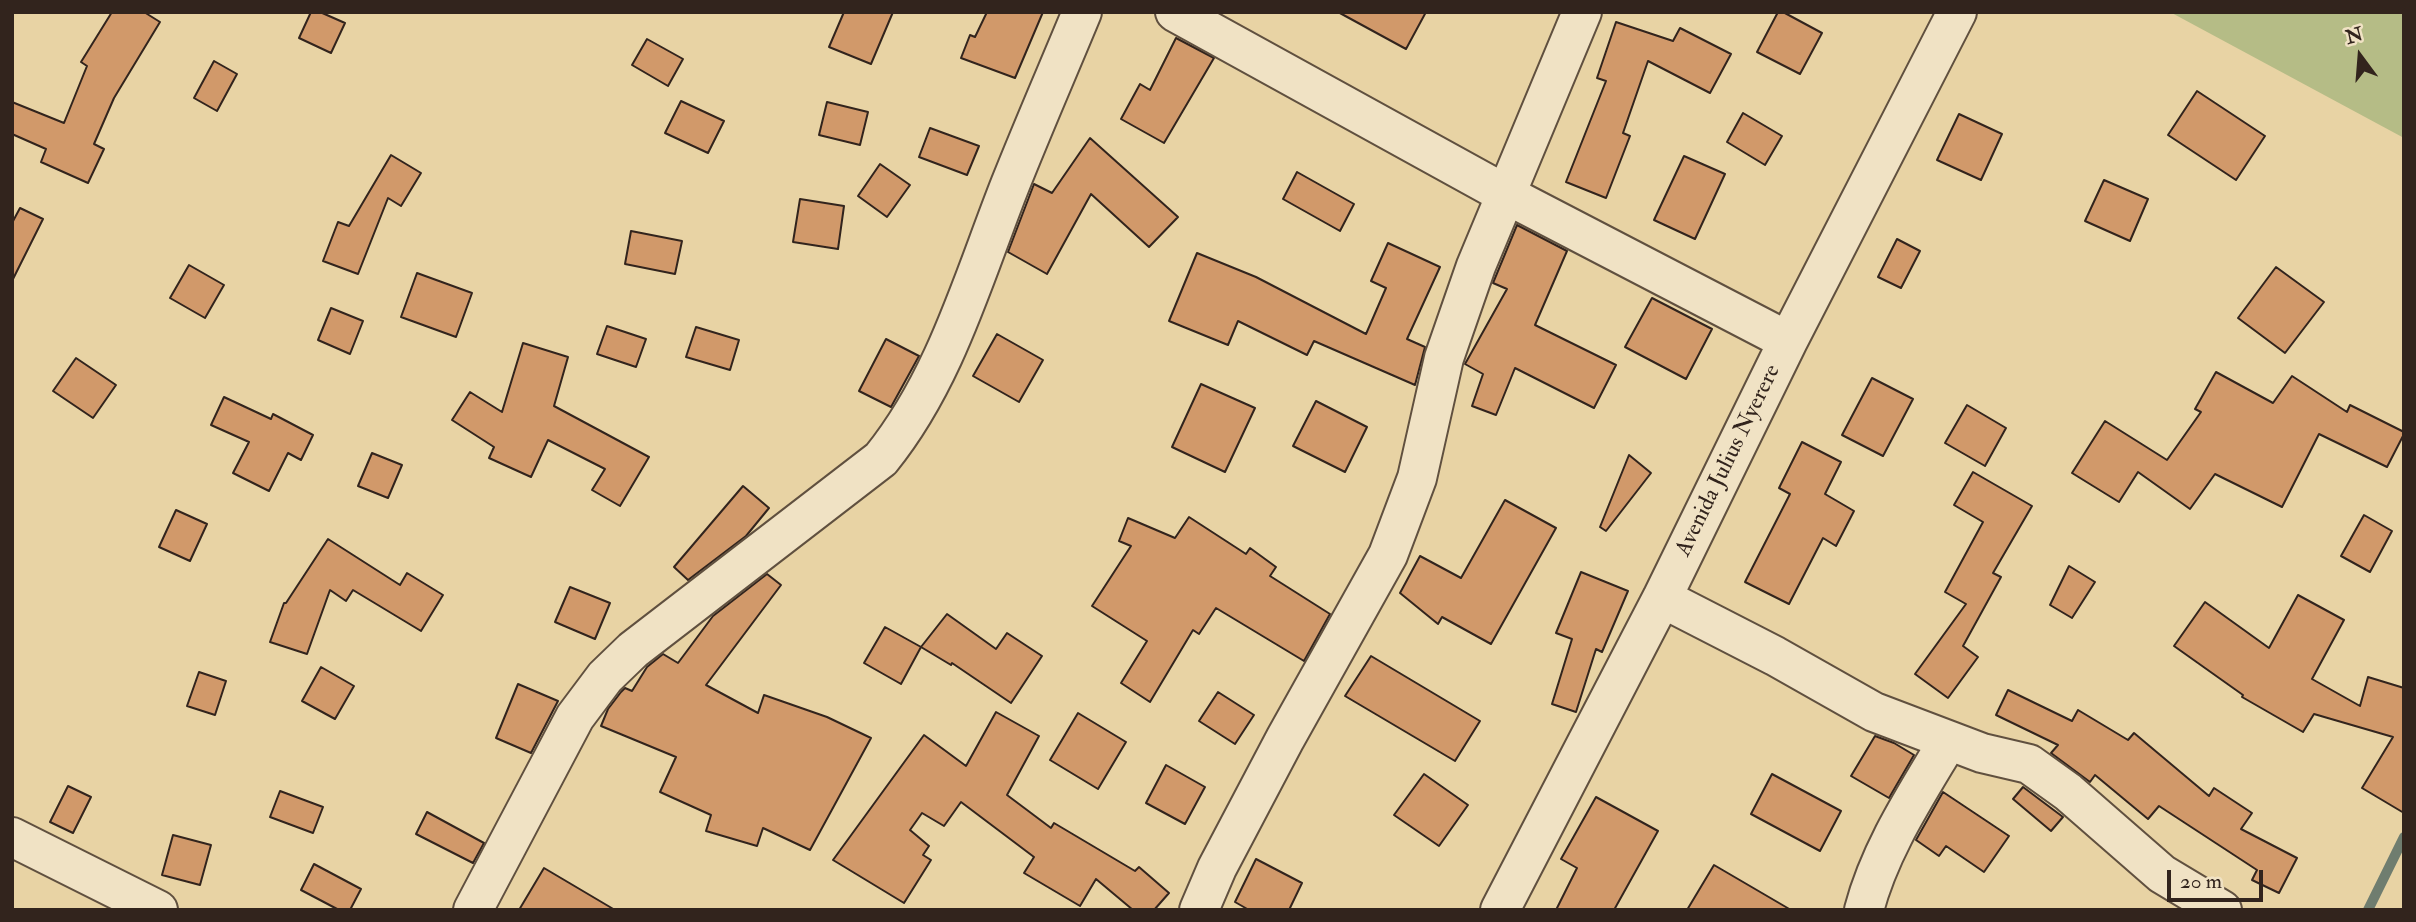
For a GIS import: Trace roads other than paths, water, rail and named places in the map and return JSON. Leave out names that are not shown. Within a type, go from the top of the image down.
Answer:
[{"type":"street","points":[[473,910],[575,717],[605,677],[633,650],[881,459],[903,432],[929,387],[971,290],[1010,184],[1082,12]]},
{"type":"street","points":[[1175,12],[1507,195],[1788,341]]},
{"type":"street","points":[[1199,910],[1217,868],[1285,739],[1388,555],[1418,478],[1444,358],[1476,266],[1582,12]]},
{"type":"street","name":"Avenida Julius Nyerere","points":[[1500,910],[1662,598],[1788,341],[1957,12]]},
{"type":"street","points":[[1662,598],[1775,656],[1874,712],[1982,753],[2029,764],[2068,792],[2162,873],[2222,910]]},
{"type":"street","points":[[1864,910],[1872,880],[1894,835],[1948,741]]},
{"type":"street","points":[[12,837],[158,910]]},
{"type":"waterway","points":[[2368,910],[2404,837]]}]
